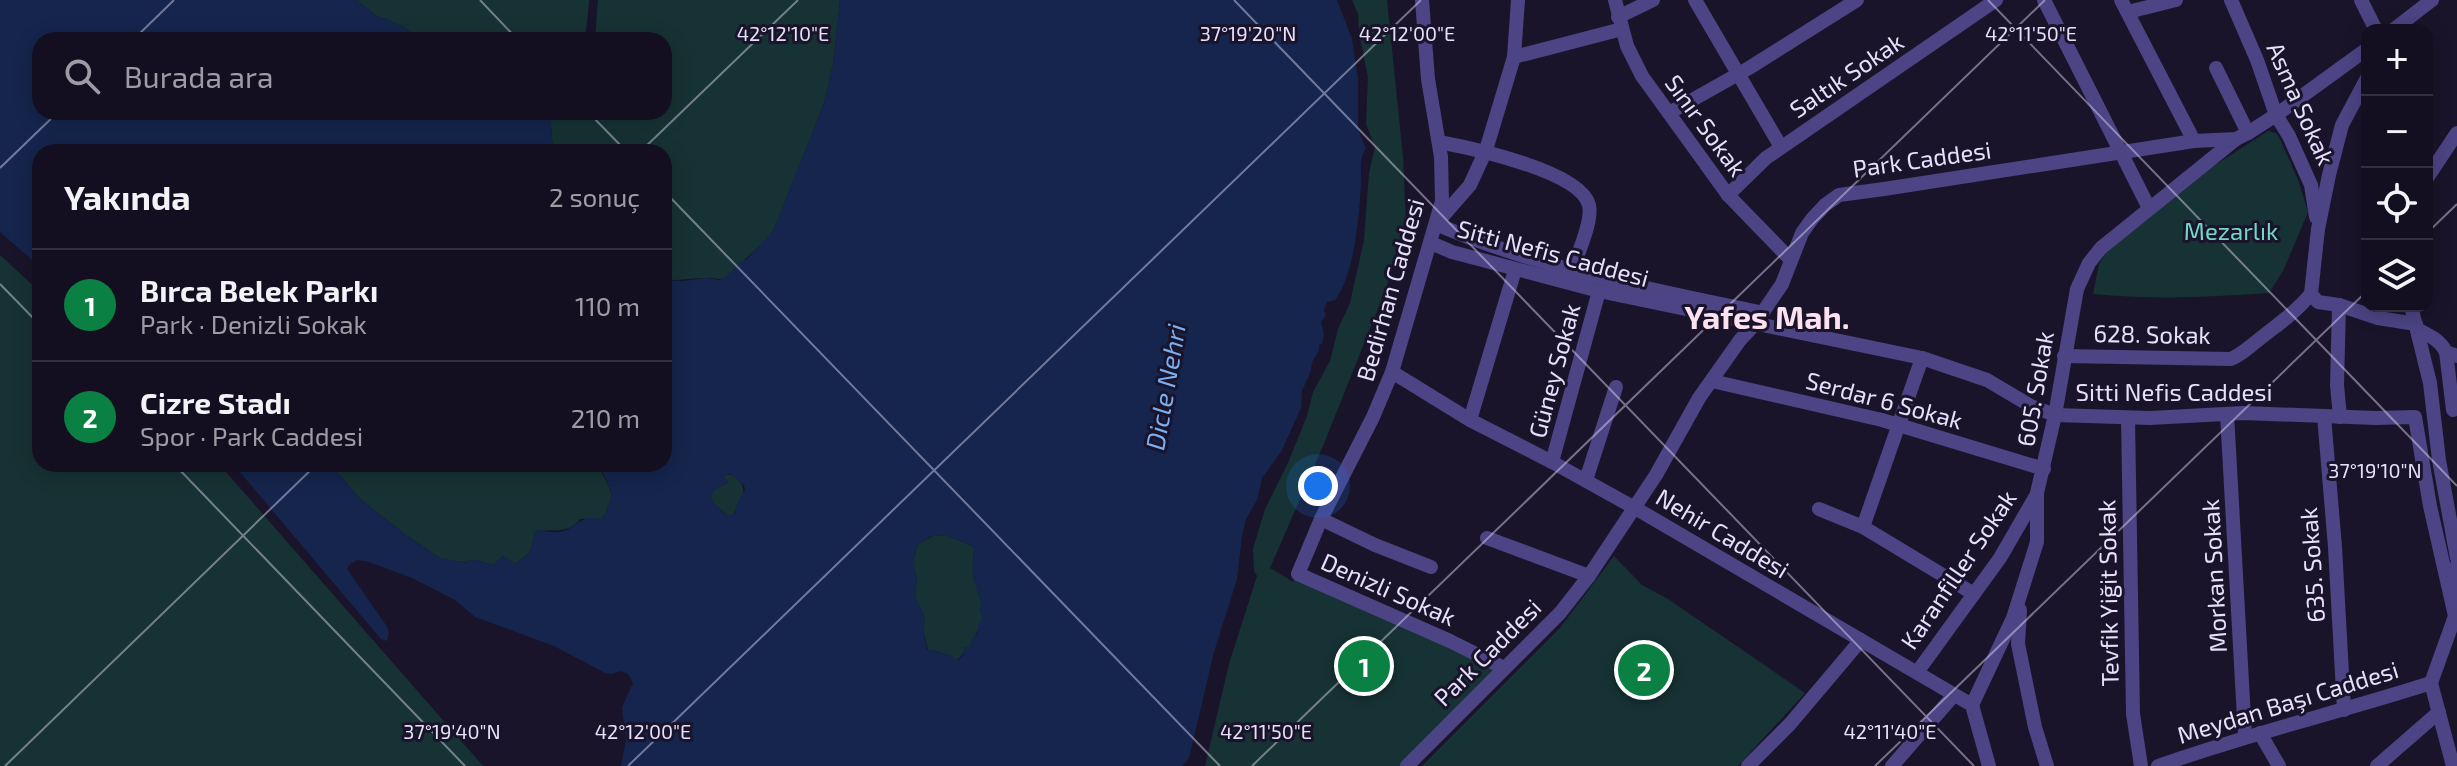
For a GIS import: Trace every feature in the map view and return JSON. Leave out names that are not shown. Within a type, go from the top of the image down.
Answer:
[{"type":"street","name":"Bedirhan Caddesi","points":[[1298,574],[1392,372],[1442,201],[1441,157],[1428,79],[1422,0]]},
{"type":"street","points":[[1518,0],[1514,57],[1486,150],[1470,185],[1436,224],[1572,271],[1759,319]]},
{"type":"street","name":"Sınır Sokak","points":[[1615,0],[1620,23],[1642,76],[1728,195],[1790,259]]},
{"type":"street","points":[[1514,57],[1620,23],[1653,0]]},
{"type":"street","points":[[1695,0],[1781,147]]},
{"type":"street","points":[[1669,113],[1737,75],[1857,0]]},
{"type":"street","name":"Saltık Sokak","points":[[1728,195],[1781,147],[1996,0]]},
{"type":"street","points":[[2044,0],[2149,208]]},
{"type":"street","points":[[2176,0],[2125,6],[2194,141]]},
{"type":"street","name":"Asma Sokak","points":[[2231,0],[2276,115],[2311,185],[2318,229]]},
{"type":"street","points":[[2361,0],[2373,24]]},
{"type":"street","points":[[2401,24],[2432,0]]},
{"type":"street","points":[[2216,68],[2242,136],[2361,53]]},
{"type":"street","points":[[2361,89],[2342,125],[2318,229],[2311,294],[2318,302],[2417,327],[2443,345],[2451,354],[2455,410],[2433,412]]},
{"type":"street","points":[[2433,169],[2457,133]]},
{"type":"street","name":"Park Caddesi","points":[[1407,766],[1560,613],[1589,576],[1635,508],[1712,381],[1782,284],[1802,233],[1825,205],[1839,195],[2242,136]]},
{"type":"street","name":"605. Sokak","points":[[1972,705],[2013,618],[2037,542],[2037,493],[2055,415],[2077,289],[2089,263],[2101,248],[2149,208],[2242,136]]},
{"type":"street","points":[[1439,142],[1486,150],[1572,184],[1590,207],[1572,271]]},
{"type":"street","name":"Sitti Nefis Caddesi","points":[[1431,243],[1452,252],[1599,291],[1759,319],[1922,358],[1987,380],[2031,406],[2055,415],[2128,418],[2227,414],[2415,417],[2430,506],[2456,616]]},
{"type":"street","points":[[1470,420],[1515,270]]},
{"type":"street","name":"Güney Sokak","points":[[1552,462],[1599,291]]},
{"type":"street","name":"628. Sokak","points":[[2064,356],[2231,359],[2244,353],[2291,316],[2311,294]]},
{"type":"street","points":[[2339,305],[2337,385],[2340,417]]},
{"type":"street","points":[[2413,312],[2430,383],[2439,460],[2457,558]]},
{"type":"street","points":[[1863,527],[1922,358]]},
{"type":"street","name":"Nehir Caddesi","points":[[1392,372],[1470,420],[1635,508],[1972,705]]},
{"type":"street","name":"Serdar 6 Sokak","points":[[1712,381],[1900,425],[2044,469]]},
{"type":"street","points":[[1586,480],[1616,387]]},
{"type":"street","name":"Morkan Sokak","points":[[2227,414],[2252,735]]},
{"type":"street","name":"635. Sokak","points":[[2324,416],[2344,710]]},
{"type":"street","name":"Tevfik Yiğit Sokak","points":[[2128,418],[2133,714],[2141,766]]},
{"type":"street","name":"Karanfiller Sokak","points":[[1918,671],[2000,558],[2037,493]]},
{"type":"street","points":[[1819,509],[1863,527],[1974,594]]},
{"type":"street","points":[[1321,519],[1431,567]]},
{"type":"street","points":[[1487,538],[1589,576]]},
{"type":"street","points":[[2453,766],[2431,683],[2456,616],[2457,565]]},
{"type":"street","name":"Denizli Sokak","points":[[1298,574],[1504,668]]},
{"type":"street","points":[[2021,594],[2018,644],[2035,727],[2047,766]]},
{"type":"street","points":[[1748,766],[1790,724],[1861,640]]},
{"type":"street","name":"Meydan Başı Caddesi","points":[[2158,766],[2193,760],[2252,735],[2431,683]]},
{"type":"street","points":[[1892,766],[1954,695]]},
{"type":"street","points":[[1972,705],[1989,766]]},
{"type":"street","points":[[2377,766],[2439,712]]},
{"type":"street","points":[[2252,735],[2279,766]]},
{"type":"green space","points":[[356,0],[589,0],[586,32],[410,32],[377,16]]},
{"type":"green space","points":[[598,0],[840,0],[833,65],[825,100],[785,203],[766,240],[726,277],[672,280],[672,144],[552,144],[551,120],[672,120],[672,32],[596,32]]},
{"type":"green space","points":[[1352,0],[1387,0],[1403,157],[1406,224],[1381,301],[1270,568],[1293,582],[1298,574],[1504,668],[1407,766],[1205,766],[1229,664],[1257,576],[1253,549],[1265,509],[1288,463],[1313,392],[1330,361],[1338,329],[1350,303],[1364,240],[1369,173],[1375,147],[1366,124],[1368,77],[1358,14]]},
{"type":"green space","name":"Mezarlık","points":[[2268,131],[2279,137],[2308,212],[2284,269],[2269,293],[2203,297],[2093,294],[2099,264],[2106,253],[2198,176]]},
{"type":"green space","points":[[0,255],[32,285],[32,472],[226,472],[483,766],[0,766]]},
{"type":"green space","points":[[337,472],[602,472],[612,494],[601,519],[580,519],[570,528],[535,532],[530,553],[515,564],[503,556],[493,565],[476,560],[460,562],[440,558],[359,498]]},
{"type":"green space","points":[[734,475],[743,490],[733,515],[729,516],[714,504],[710,496],[727,483],[723,477]]},
{"type":"green space","points":[[947,535],[974,547],[973,575],[982,603],[983,619],[971,645],[957,660],[928,650],[923,629],[925,618],[915,597],[917,578],[913,562],[918,544],[933,536]]},
{"type":"green space","points":[[1614,556],[1642,585],[1668,599],[1805,693],[1738,766],[1422,766],[1560,628]]},
{"type":"water","points":[[0,0],[356,0],[377,16],[410,32],[32,32],[32,120],[551,120],[552,144],[32,144],[32,260],[0,232]]},
{"type":"water","name":"Dicle Nehri","points":[[840,0],[1337,0],[1352,39],[1358,78],[1358,129],[1366,149],[1361,162],[1354,246],[1341,290],[1335,300],[1327,302],[1324,310],[1322,344],[1302,391],[1301,408],[1281,452],[1262,478],[1257,500],[1246,519],[1237,579],[1214,652],[1189,758],[1182,766],[621,766],[626,740],[622,707],[633,683],[628,674],[621,671],[605,673],[554,646],[475,617],[455,600],[412,578],[357,560],[347,569],[389,631],[387,641],[381,639],[240,472],[337,472],[359,498],[403,533],[440,558],[460,562],[476,560],[493,565],[503,556],[516,564],[530,553],[537,530],[559,532],[588,518],[601,519],[612,494],[603,472],[672,472],[672,280],[719,280],[726,277],[773,231],[825,100],[833,65]],"holes":[[[731,474],[744,485],[745,490],[734,515],[729,516],[714,504],[710,496],[714,490],[729,482],[723,476]],[[947,535],[974,547],[973,573],[982,603],[979,610],[983,619],[978,625],[978,633],[969,647],[964,647],[963,655],[958,660],[927,650],[923,629],[925,618],[915,597],[917,578],[913,562],[918,544],[932,536]]]},
{"type":"place","name":"Bırca Belek Parkı","points":[[1364,666]]},
{"type":"place","name":"Cizre Stadı","points":[[1644,670]]},
{"type":"district","name":"Yafes Mah.","points":[[1767,318]]}]
